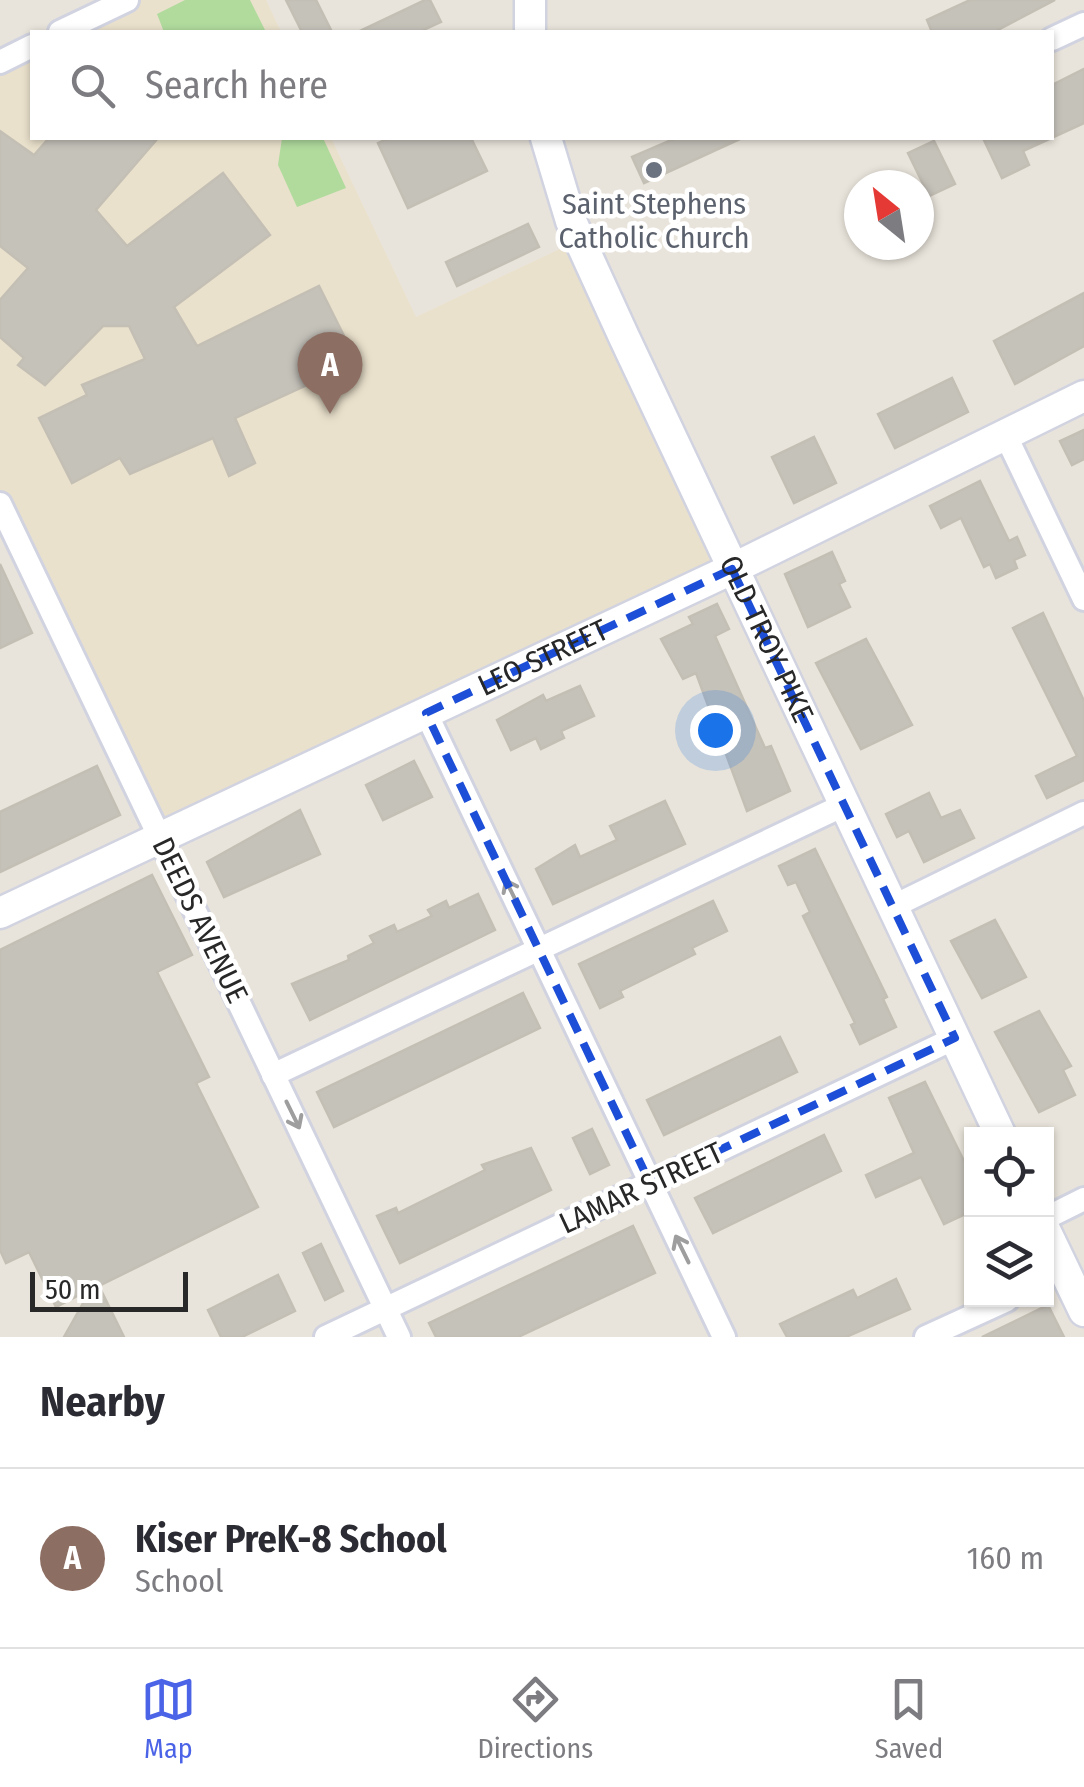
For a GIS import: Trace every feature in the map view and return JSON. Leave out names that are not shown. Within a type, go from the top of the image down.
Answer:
[{"type":"main road","points":[[530,0],[530,30]]},
{"type":"main road","name":"OLD TROY PIKE","points":[[547,140],[571,221],[997,1127]]},
{"type":"main road","name":"LEO STREET","points":[[0,914],[732,569],[1084,396]]},
{"type":"main road","points":[[1056,1277],[1084,1311]]},
{"type":"street","points":[[64,30],[127,0]]},
{"type":"street","points":[[1054,38],[1084,24]]},
{"type":"street","points":[[0,62],[30,47]]},
{"type":"street","points":[[1006,434],[1084,599]]},
{"type":"street","name":"DEEDS AVENUE","points":[[0,504],[398,1337]]},
{"type":"street","points":[[426,713],[724,1337]]},
{"type":"street","points":[[274,1075],[844,805]]},
{"type":"street","points":[[892,907],[1084,813]]},
{"type":"street","name":"LAMAR STREET","points":[[326,1337],[955,1038]]},
{"type":"street","points":[[1048,1217],[1084,1199]]},
{"type":"street","points":[[926,1337],[991,1307]]},
{"type":"highlighted area","points":[[732,569],[955,1038],[650,1183],[426,713]]},
{"type":"shaded area","points":[[127,0],[266,0],[280,30],[64,30]]},
{"type":"shaded area","points":[[30,47],[30,140],[332,140],[416,317],[579,240],[732,569],[160,838],[0,504],[0,62]]},
{"type":"green space","points":[[185,0],[250,0],[265,30],[163,30],[157,14]]},
{"type":"green space","points":[[282,140],[324,140],[346,188],[297,207],[278,165]]},
{"type":"building","points":[[286,0],[316,0],[331,30],[301,30]]},
{"type":"building","points":[[425,0],[430,0],[441,22],[423,30],[362,30]]},
{"type":"building","points":[[970,0],[1055,0],[998,30],[931,30],[927,20]]},
{"type":"building","points":[[1084,69],[1084,123],[1054,137],[1054,84]]},
{"type":"building","points":[[0,131],[34,155],[47,140],[156,140],[96,210],[127,246],[223,173],[270,235],[174,307],[197,346],[319,286],[357,362],[235,418],[255,463],[229,476],[213,438],[130,474],[120,458],[72,483],[39,418],[87,395],[82,385],[145,359],[129,326],[103,326],[45,385],[18,365],[24,358],[0,337],[0,300],[28,268],[0,246]]},
{"type":"building","points":[[472,140],[487,171],[408,208],[378,143]]},
{"type":"building","name":"Saint Stephens Catholic Church","points":[[671,140],[738,140],[644,183],[632,157]]},
{"type":"building","points":[[984,140],[1047,140],[1023,151],[1029,165],[1002,178]]},
{"type":"building","points":[[934,141],[955,184],[934,194],[934,170],[916,170],[908,153]]},
{"type":"building","points":[[528,224],[539,247],[457,286],[446,262]]},
{"type":"building","points":[[1084,293],[1084,346],[1015,384],[994,341]]},
{"type":"building","points":[[952,378],[968,412],[895,448],[878,414]]},
{"type":"building","points":[[1084,430],[1084,459],[1072,465],[1060,441]]},
{"type":"building","points":[[814,437],[836,483],[794,503],[772,457]]},
{"type":"building","points":[[980,481],[1009,541],[1017,537],[1025,555],[1014,560],[1017,568],[996,578],[990,564],[984,567],[961,518],[941,528],[930,506]]},
{"type":"building","points":[[832,552],[845,581],[839,584],[850,607],[808,627],[785,574]]},
{"type":"building","points":[[0,564],[32,633],[0,648]]},
{"type":"building","points":[[717,604],[729,629],[715,636],[765,748],[771,746],[790,791],[747,811],[696,673],[683,679],[661,639],[693,624],[689,617]]},
{"type":"building","points":[[1043,613],[1084,701],[1084,780],[1047,798],[1036,776],[1077,756],[1013,628]]},
{"type":"building","points":[[866,639],[912,725],[861,749],[816,663]]},
{"type":"building","points":[[580,686],[594,716],[561,731],[564,738],[541,749],[536,738],[511,750],[497,720],[543,695],[546,701]]},
{"type":"building","points":[[414,761],[432,797],[383,820],[366,785]]},
{"type":"building","points":[[97,766],[120,815],[0,872],[0,812]]},
{"type":"building","points":[[929,793],[941,818],[960,810],[974,838],[924,862],[909,831],[897,837],[886,814]]},
{"type":"building","points":[[665,801],[685,844],[553,904],[536,869],[575,845],[580,857],[617,840],[610,826]]},
{"type":"building","points":[[300,810],[320,854],[224,897],[207,862]]},
{"type":"building","points":[[815,849],[887,997],[883,999],[896,1027],[860,1044],[851,1025],[855,1023],[803,916],[810,912],[796,882],[788,885],[779,866]]},
{"type":"building","points":[[152,875],[192,955],[157,972],[209,1077],[196,1083],[258,1207],[99,1286],[124,1337],[64,1337],[91,1289],[56,1307],[29,1252],[6,1263],[0,1250],[0,950]]},
{"type":"building","points":[[478,894],[495,930],[310,1020],[292,984],[349,960],[348,956],[374,943],[370,936],[394,925],[397,932],[432,916],[428,910],[446,901],[449,908]]},
{"type":"building","points":[[713,901],[727,931],[692,948],[695,954],[620,991],[623,997],[600,1008],[579,964]]},
{"type":"building","points":[[995,920],[1026,977],[982,998],[951,941]]},
{"type":"building","points":[[523,993],[540,1028],[334,1127],[317,1092]]},
{"type":"building","points":[[1039,1011],[1071,1066],[1063,1070],[1075,1095],[1039,1112],[995,1032]]},
{"type":"building","points":[[780,1037],[797,1072],[664,1135],[647,1100]]},
{"type":"building","points":[[925,1082],[964,1161],[964,1215],[944,1224],[921,1177],[876,1197],[866,1175],[914,1153],[889,1098]]},
{"type":"building","points":[[592,1129],[609,1165],[590,1174],[573,1138]]},
{"type":"building","points":[[824,1135],[841,1171],[713,1233],[695,1198]]},
{"type":"building","points":[[531,1148],[551,1190],[400,1263],[377,1216],[396,1208],[398,1213],[485,1170],[482,1165]]},
{"type":"building","points":[[633,1226],[655,1273],[518,1337],[436,1337],[429,1323]]},
{"type":"building","points":[[321,1244],[343,1291],[325,1300],[303,1253]]},
{"type":"building","points":[[278,1275],[295,1311],[242,1337],[221,1337],[208,1310]]},
{"type":"building","points":[[896,1279],[910,1309],[846,1337],[787,1337],[780,1324],[853,1290],[857,1298]]},
{"type":"building","points":[[1049,1307],[1064,1337],[982,1337]]},
{"type":"place","name":"Saint Stephens Catholic Church","points":[[654,170]]},
{"type":"place","name":"Kiser PreK-8 School","points":[[330,414]]}]
